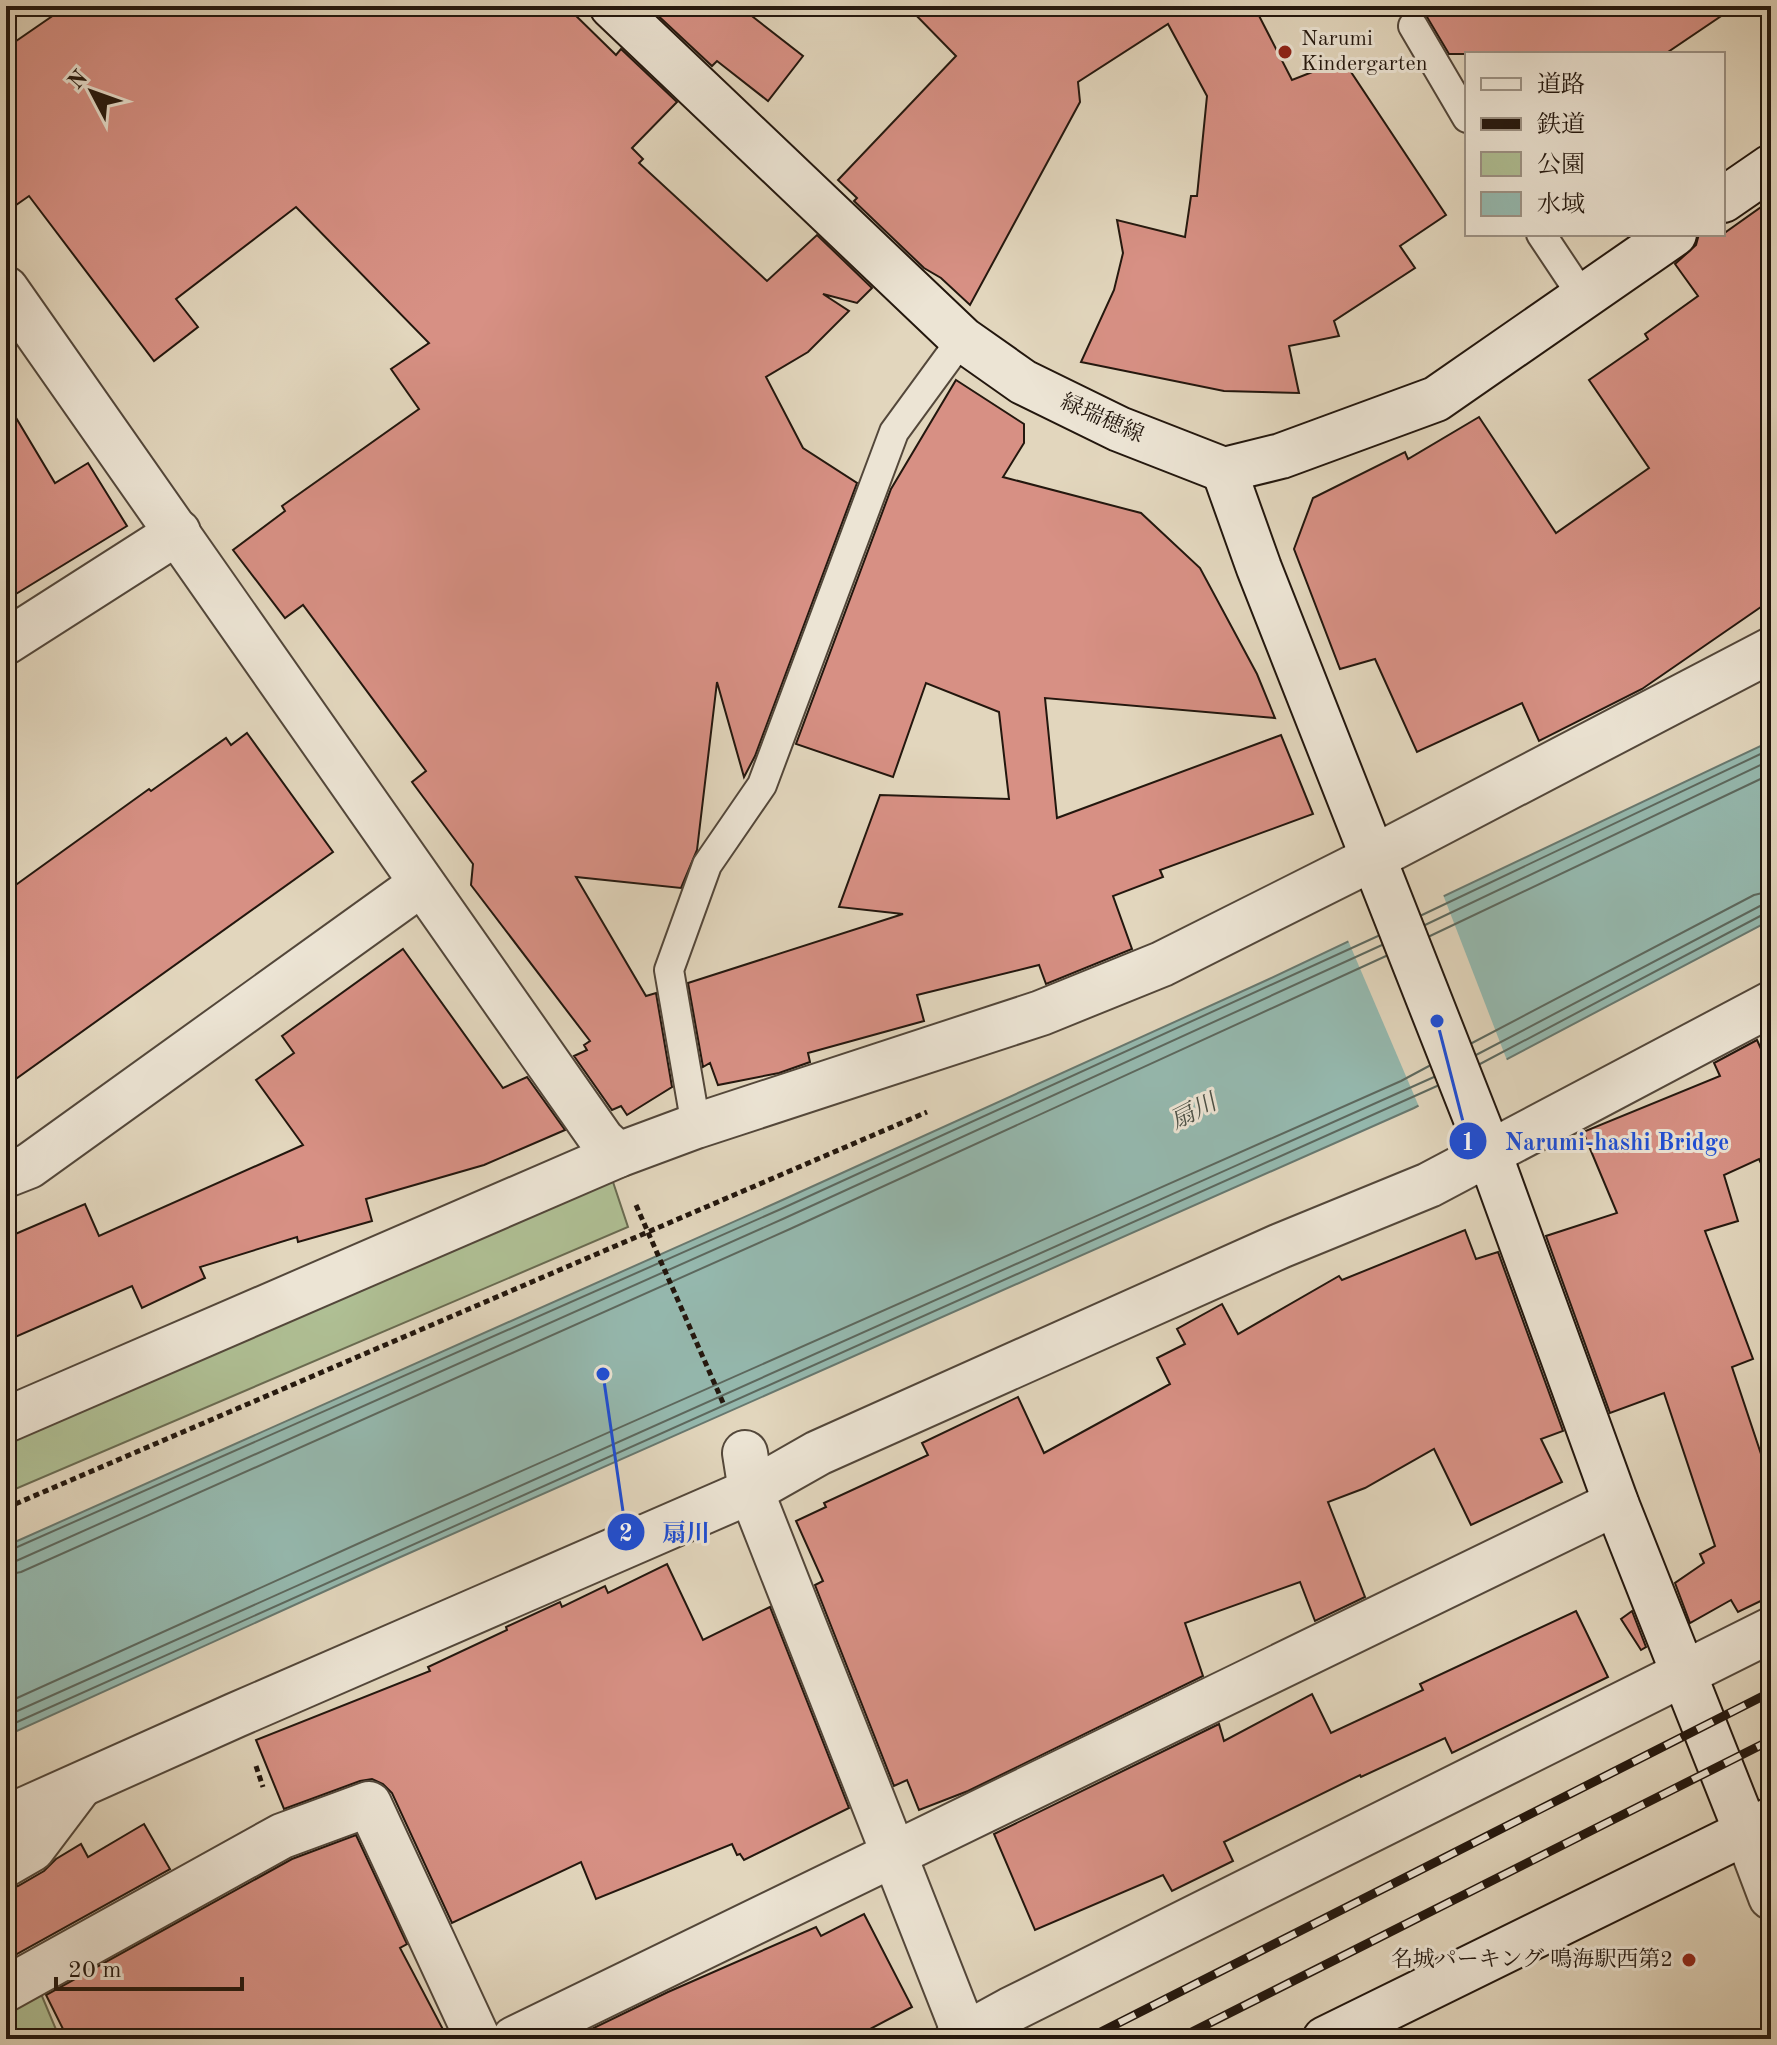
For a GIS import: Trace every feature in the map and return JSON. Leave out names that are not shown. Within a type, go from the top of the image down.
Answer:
[{"type":"street","name":"緑瑞穂線","points":[[612,6],[962,339],[1023,382],[1119,429],[1224,470]]},
{"type":"street","points":[[1725,199],[1771,167]]},
{"type":"street","points":[[1671,236],[1436,399],[1281,456],[1224,470],[1259,568],[1485,1144],[1616,1503],[1685,1674],[1759,1825],[1771,1897]]},
{"type":"street","points":[[6,289],[421,884],[602,1140],[618,1155]]},
{"type":"street","points":[[6,642],[178,532]]},
{"type":"street","points":[[6,1420],[618,1155],[696,1126],[1041,1013],[1162,964],[1373,858],[1771,650]]},
{"type":"street","points":[[6,1175],[29,1166],[421,884]]},
{"type":"street","points":[[6,1818],[236,1715],[748,1472],[818,1453],[1280,1246],[1429,1185],[1485,1144],[1771,1004]]},
{"type":"street","points":[[748,1472],[961,2037],[1771,1630]]},
{"type":"street","points":[[514,2039],[1616,1503]]},
{"type":"street","points":[[6,1864],[32,1849],[82,1783]]},
{"type":"street","points":[[6,1989],[282,1836],[369,1804],[478,2039]]},
{"type":"street","points":[[1325,2039],[1759,1825]]},
{"type":"lane","points":[[1413,26],[1465,115]]},
{"type":"lane","points":[[1542,236],[1583,297]]},
{"type":"lane","points":[[696,1126],[669,970],[707,865],[762,785],[894,432],[962,339]]},
{"type":"path","points":[[6,1508],[940,1107]]},
{"type":"path","points":[[646,1232],[748,1472]]},
{"type":"path","points":[[236,1715],[282,1836]]},
{"type":"green space","points":[[611,1176],[628,1227],[6,1493],[6,1438]]},
{"type":"green space","points":[[39,1989],[60,2039],[6,2039],[6,2007]]},
{"type":"water","name":"扇川","points":[[1771,741],[1771,920],[1414,1108],[387,1563],[6,1736],[6,1546],[1267,980]]},
{"type":"pier","points":[[1442,892],[1508,1063],[1420,1109],[1347,938]]},
{"type":"building","points":[[67,6],[566,6],[616,55],[621,49],[677,102],[632,148],[643,159],[639,163],[767,281],[817,235],[872,288],[857,303],[823,294],[849,311],[808,352],[766,377],[803,448],[857,483],[755,756],[744,777],[717,682],[697,850],[681,888],[576,877],[646,996],[656,993],[672,1087],[627,1115],[621,1106],[612,1110],[574,1056],[587,1050],[584,1045],[590,1041],[471,885],[473,864],[412,782],[426,771],[303,605],[285,618],[233,550],[285,511],[282,506],[419,409],[391,369],[429,343],[296,207],[176,299],[198,327],[154,361],[29,196],[6,212],[6,48]]},
{"type":"building","points":[[656,6],[739,6],[803,56],[768,101],[717,61],[712,66],[652,10]]},
{"type":"building","points":[[907,6],[1254,6],[1292,80],[1343,60],[1446,215],[1400,246],[1415,268],[1334,321],[1339,336],[1289,346],[1299,393],[1224,391],[1081,362],[1114,290],[1123,253],[1117,220],[1185,237],[1191,196],[1197,196],[1207,96],[1168,24],[1078,82],[1080,102],[970,305],[941,278],[924,268],[854,201],[857,198],[838,180],[956,56]]},
{"type":"building","points":[[1409,6],[1736,6],[1668,52],[1449,54],[1427,17]]},
{"type":"building","points":[[1771,200],[1771,600],[1642,689],[1539,741],[1522,703],[1417,752],[1375,659],[1340,669],[1294,549],[1313,498],[1405,452],[1408,459],[1479,417],[1556,533],[1649,468],[1589,380],[1648,339],[1645,334],[1698,296],[1675,264],[1696,245],[1698,236],[1725,236],[1725,233]]},
{"type":"building","points":[[956,380],[1024,424],[1024,443],[1003,477],[1141,513],[1200,568],[1257,674],[1275,718],[1045,698],[1057,818],[1281,735],[1313,814],[1160,870],[1163,877],[1113,896],[1132,949],[1046,984],[1039,965],[917,995],[924,1021],[808,1053],[810,1062],[779,1073],[718,1085],[710,1063],[703,1067],[688,983],[903,914],[839,907],[880,795],[1009,799],[999,712],[926,683],[893,777],[796,744],[891,489]]},
{"type":"building","points":[[6,401],[55,483],[88,463],[127,526],[6,600]]},
{"type":"building","points":[[247,733],[333,852],[6,1086],[6,892],[226,738],[231,745]]},
{"type":"building","points":[[403,949],[503,1088],[527,1077],[565,1130],[484,1165],[366,1199],[372,1221],[298,1242],[297,1237],[200,1267],[205,1278],[142,1308],[132,1286],[6,1341],[6,1238],[85,1204],[99,1236],[303,1145],[256,1080],[294,1053],[282,1036]]},
{"type":"building","points":[[1757,1040],[1765,1058],[1771,1055],[1771,1185],[1759,1159],[1724,1175],[1738,1221],[1705,1231],[1753,1359],[1732,1367],[1771,1484],[1771,1596],[1738,1612],[1731,1600],[1690,1623],[1675,1583],[1704,1563],[1700,1554],[1715,1546],[1664,1393],[1610,1413],[1546,1236],[1617,1213],[1583,1132],[1720,1076],[1714,1063]]},
{"type":"building","points":[[1465,1230],[1476,1259],[1498,1252],[1563,1431],[1541,1439],[1562,1482],[1471,1525],[1434,1449],[1365,1488],[1328,1502],[1365,1597],[1315,1621],[1300,1582],[1185,1623],[1203,1676],[968,1791],[919,1810],[907,1780],[894,1786],[815,1585],[823,1581],[796,1521],[826,1507],[824,1503],[928,1455],[922,1443],[1018,1397],[1044,1453],[1170,1384],[1157,1358],[1185,1344],[1177,1329],[1222,1304],[1238,1334],[1339,1276],[1342,1280]]},
{"type":"building","points":[[667,1564],[703,1640],[770,1607],[849,1808],[744,1860],[740,1854],[737,1855],[732,1844],[596,1899],[581,1862],[452,1923],[392,1793],[383,1784],[372,1779],[360,1781],[284,1809],[256,1740],[430,1671],[428,1667],[560,1602],[562,1607],[605,1586],[608,1593]]},
{"type":"building","points":[[1576,1611],[1608,1677],[1452,1753],[1445,1738],[1360,1775],[1224,1842],[1233,1861],[1172,1891],[1163,1875],[1035,1930],[994,1834],[1219,1724],[1224,1741],[1312,1694],[1331,1733],[1423,1690],[1420,1684]]},
{"type":"building","points":[[1632,1611],[1646,1647],[1641,1650],[1621,1619]]},
{"type":"building","points":[[144,1824],[170,1869],[6,1960],[6,1889],[18,1886],[44,1871],[56,1859],[81,1844],[88,1857]]},
{"type":"building","points":[[356,1835],[407,1944],[400,1948],[448,2039],[68,2039],[46,1995],[292,1859]]},
{"type":"building","points":[[864,1914],[912,2007],[851,2039],[571,2039],[668,1992],[816,1927],[821,1936]]},
{"type":"railway","points":[[1087,2039],[1771,1692]]},
{"type":"railway","points":[[1178,2039],[1771,1740]]},
{"type":"place","name":"Narumi Kindergarten","points":[[1285,52]]},
{"type":"place","name":"Narumi-hashi Bridge","points":[[1437,1021]]},
{"type":"place","name":"扇川","points":[[603,1374]]},
{"type":"place","name":"名城パーキング 鳴海駅西第2","points":[[1689,1960]]}]
